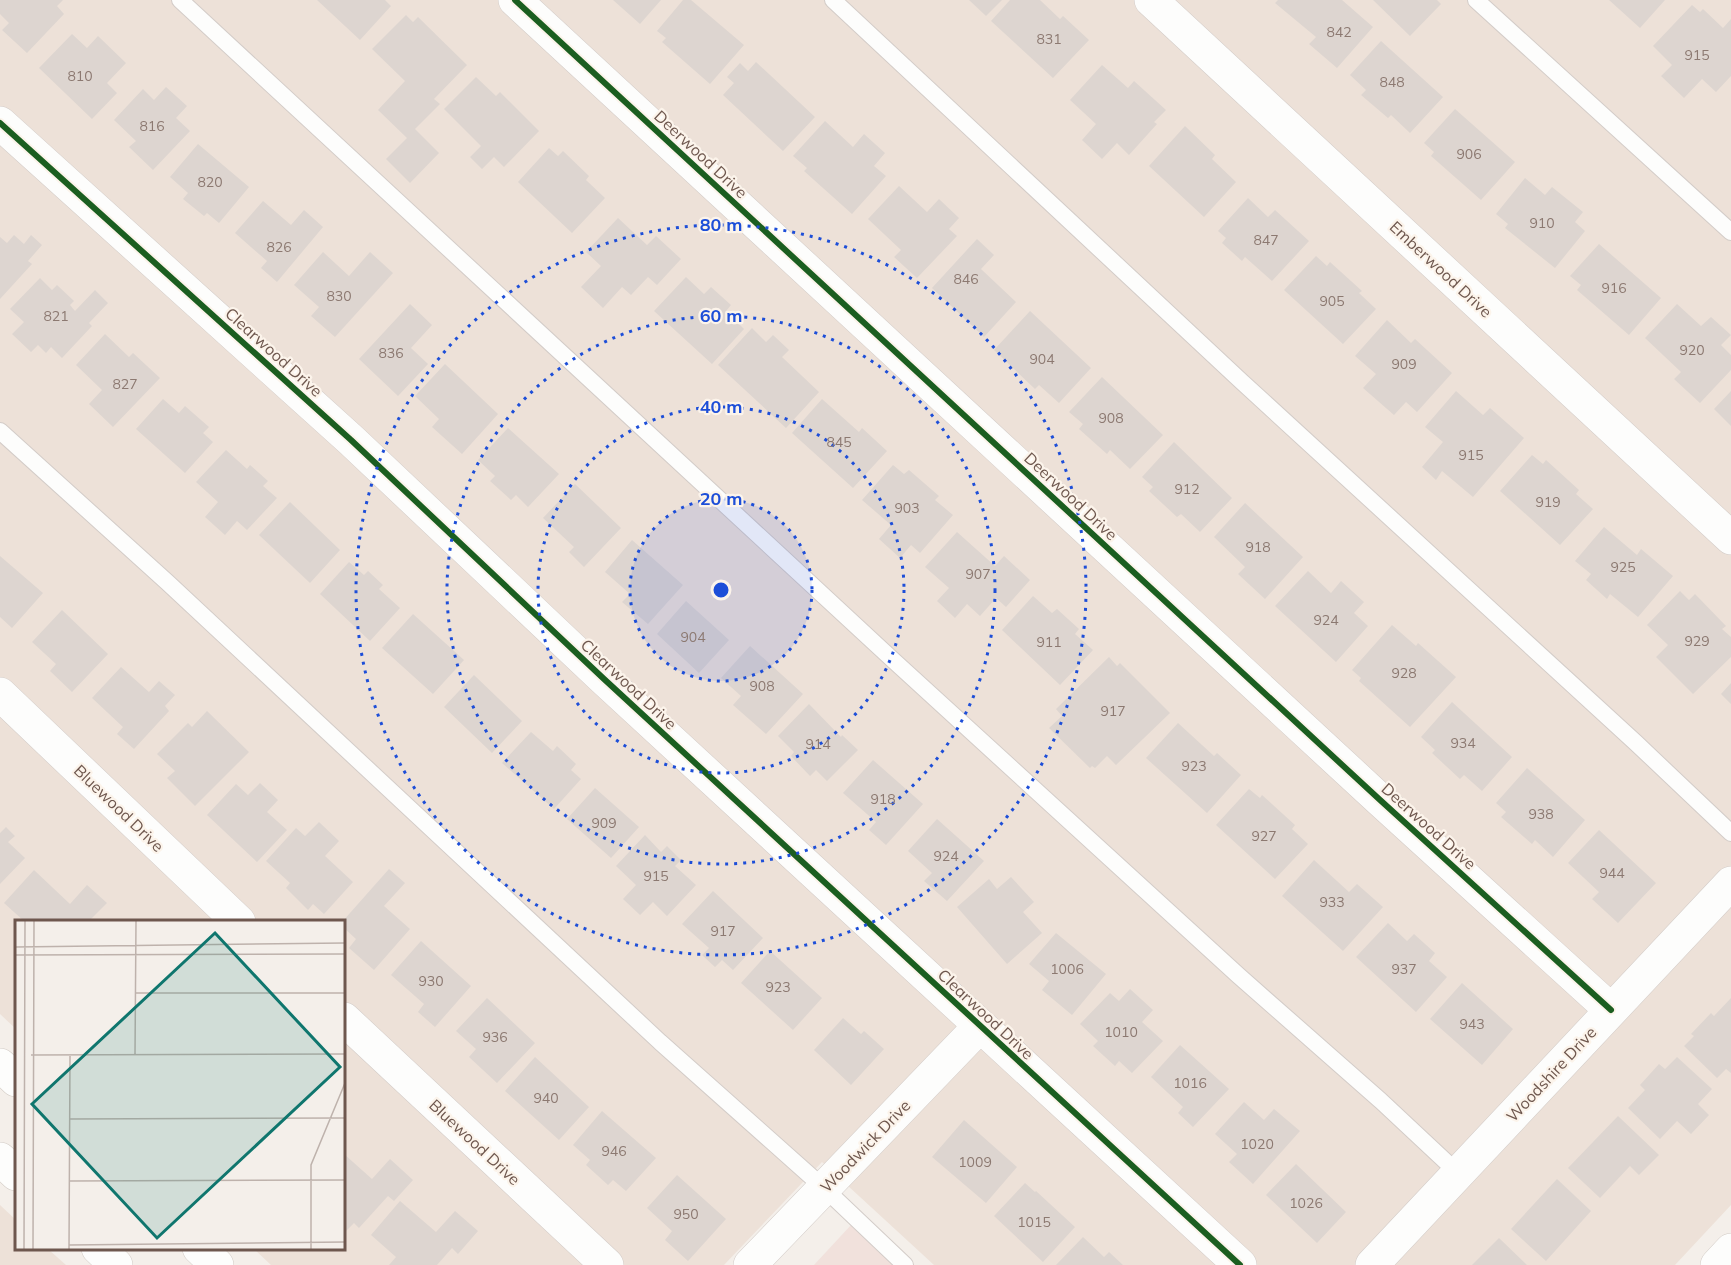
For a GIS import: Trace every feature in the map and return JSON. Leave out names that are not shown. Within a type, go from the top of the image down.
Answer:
[{"type":"street","name":"Deerwood Drive","points":[[515,0],[1611,1010]]},
{"type":"street","name":"Emberwood Drive","points":[[1151,0],[1731,538]]},
{"type":"street","name":"Clearwood Drive","points":[[0,123],[351,440],[604,679],[1239,1265]]},
{"type":"street","name":"Bluewood Drive","points":[[0,694],[238,920]]},
{"type":"street","name":"Woodshire Drive","points":[[1372,1265],[1731,883]]},
{"type":"street","name":"Bluewood Drive","points":[[345,1020],[607,1265]]},
{"type":"street","name":"Woodwick Drive","points":[[750,1265],[979,1027]]},
{"type":"street","points":[[0,1065],[15,1079]]},
{"type":"street","points":[[0,1159],[15,1173]]},
{"type":"street","points":[[100,1250],[116,1265]]},
{"type":"street","points":[[201,1250],[217,1265]]},
{"type":"street","points":[[1717,1265],[1731,1250]]},
{"type":"lane","points":[[180,0],[893,660],[1458,1173]]},
{"type":"lane","points":[[834,0],[1241,381],[1635,742],[1731,834]]},
{"type":"lane","points":[[1476,0],[1731,232]]},
{"type":"lane","points":[[0,431],[175,590],[660,1042],[824,1188],[905,1265]]},
{"type":"shaded area","points":[[0,0],[1731,0],[1731,1205],[1675,1265],[934,1265],[822,1162],[724,1265],[271,1265],[255,1250],[345,1250],[345,920],[15,920],[15,1028],[0,1014]]},
{"type":"shaded area","points":[[0,1205],[15,1219],[15,1250],[49,1250],[66,1265],[0,1265]]},
{"type":"shaded area","points":[[852,1224],[897,1265],[814,1265]]},
{"type":"building","points":[[0,0],[63,0],[57,6],[64,14],[27,53],[2,30],[9,23],[0,14]]},
{"type":"building","points":[[317,0],[385,0],[391,6],[360,40]]},
{"type":"building","points":[[613,0],[661,0],[640,24]]},
{"type":"building","points":[[683,0],[691,0],[744,45],[710,84],[662,42],[666,38],[657,31]]},
{"type":"building","points":[[969,0],[1002,0],[986,16]]},
{"type":"building","points":[[1010,0],[1040,0],[1060,19],[1063,16],[1089,40],[1053,78],[991,21]]},
{"type":"building","points":[[1278,0],[1342,0],[1373,27],[1337,68],[1309,44],[1316,37],[1275,3]]},
{"type":"building","points":[[1373,0],[1437,0],[1441,4],[1410,36]]},
{"type":"building","points":[[1609,0],[1665,0],[1640,28]]},
{"type":"building","points":[[1692,5],[1700,12],[1703,9],[1723,28],[1731,19],[1731,76],[1716,92],[1702,79],[1684,98],[1661,76],[1672,65],[1653,46]]},
{"type":"building","points":[[406,15],[413,22],[418,17],[467,65],[434,99],[440,104],[415,129],[439,153],[410,183],[386,159],[407,138],[378,110],[405,81],[372,49]]},
{"type":"building","points":[[72,34],[87,48],[98,36],[126,63],[107,83],[117,93],[92,119],[39,68]]},
{"type":"building","points":[[1381,41],[1443,97],[1410,133],[1391,115],[1388,118],[1361,95],[1366,90],[1350,75]]},
{"type":"building","points":[[756,62],[815,117],[783,151],[723,95],[734,83],[727,77],[740,63],[748,71]]},
{"type":"building","points":[[1102,65],[1128,88],[1134,81],[1166,110],[1154,122],[1157,124],[1129,155],[1117,143],[1102,159],[1082,140],[1096,124],[1070,100]]},
{"type":"building","points":[[476,77],[496,96],[500,92],[539,131],[504,167],[494,157],[482,169],[470,157],[481,146],[444,109]]},
{"type":"building","points":[[166,87],[187,106],[176,118],[190,131],[153,170],[129,147],[136,141],[114,120],[143,89],[154,100]]},
{"type":"building","points":[[1455,109],[1515,162],[1481,200],[1431,156],[1434,152],[1424,143]]},
{"type":"building","points":[[825,121],[853,147],[864,134],[885,153],[874,166],[886,176],[852,214],[804,171],[807,168],[793,156]]},
{"type":"building","points":[[1185,126],[1215,155],[1212,159],[1236,182],[1204,217],[1149,166]]},
{"type":"building","points":[[198,144],[249,187],[219,223],[207,213],[204,216],[183,199],[188,193],[170,177]]},
{"type":"building","points":[[549,148],[558,156],[563,151],[589,176],[586,180],[605,198],[572,233],[518,182]]},
{"type":"building","points":[[1525,178],[1545,195],[1552,187],[1583,212],[1575,222],[1585,231],[1555,268],[1505,228],[1508,224],[1496,214]]},
{"type":"building","points":[[899,186],[927,212],[939,199],[959,218],[949,229],[957,236],[917,278],[894,257],[901,250],[868,219]]},
{"type":"building","points":[[1248,198],[1268,217],[1275,210],[1309,241],[1272,281],[1245,257],[1242,261],[1222,243],[1226,238],[1218,231]]},
{"type":"building","points":[[263,201],[291,225],[304,210],[323,227],[277,282],[261,268],[267,261],[235,233]]},
{"type":"building","points":[[618,218],[647,245],[656,236],[681,259],[657,285],[648,277],[631,295],[622,287],[603,308],[581,287],[601,266],[586,252]]},
{"type":"building","points":[[14,235],[24,244],[31,235],[42,245],[28,261],[32,264],[0,299],[0,237],[7,243]]},
{"type":"building","points":[[977,239],[994,255],[981,269],[1016,302],[984,337],[932,288]]},
{"type":"building","points":[[1599,244],[1661,298],[1629,335],[1577,290],[1581,285],[1570,276]]},
{"type":"building","points":[[323,252],[349,276],[370,252],[393,273],[335,337],[311,316],[319,307],[294,285]]},
{"type":"building","points":[[1316,256],[1327,266],[1330,262],[1362,291],[1359,293],[1376,309],[1343,344],[1284,290]]},
{"type":"building","points":[[686,277],[704,294],[711,287],[731,305],[726,311],[744,329],[712,364],[654,311]]},
{"type":"building","points":[[40,278],[52,290],[57,285],[74,301],[70,305],[75,311],[95,290],[108,303],[89,323],[92,326],[62,358],[51,347],[46,353],[38,345],[31,352],[12,334],[24,322],[10,309]]},
{"type":"building","points":[[410,304],[432,325],[411,348],[428,364],[398,396],[359,359]]},
{"type":"building","points":[[1677,304],[1701,326],[1711,317],[1731,335],[1721,345],[1731,355],[1731,370],[1700,403],[1674,379],[1681,372],[1645,338]]},
{"type":"building","points":[[1030,311],[1091,368],[1059,403],[1039,385],[1035,389],[994,350]]},
{"type":"building","points":[[1387,320],[1411,343],[1415,339],[1452,373],[1417,412],[1406,402],[1394,415],[1363,388],[1376,374],[1355,356]]},
{"type":"building","points":[[752,328],[766,342],[773,335],[789,350],[782,357],[819,392],[786,428],[718,365]]},
{"type":"building","points":[[105,334],[129,357],[133,353],[160,378],[113,427],[89,404],[102,390],[76,365]]},
{"type":"building","points":[[445,364],[498,414],[462,454],[432,427],[439,419],[415,396]]},
{"type":"building","points":[[1102,377],[1163,435],[1130,469],[1110,450],[1107,454],[1079,429],[1083,424],[1069,412]]},
{"type":"building","points":[[1456,391],[1483,415],[1490,408],[1524,438],[1473,497],[1442,471],[1436,480],[1422,467],[1443,442],[1425,427]]},
{"type":"building","points":[[1731,391],[1731,426],[1714,409]]},
{"type":"building","points":[[163,399],[179,413],[185,406],[209,427],[203,433],[213,442],[185,473],[136,429]]},
{"type":"building","points":[[822,399],[859,432],[862,428],[887,451],[853,488],[792,433]]},
{"type":"building","points":[[508,428],[559,474],[528,507],[516,495],[511,500],[490,481],[495,476],[478,460]]},
{"type":"building","points":[[1174,442],[1232,498],[1200,532],[1181,514],[1177,517],[1149,491],[1153,487],[1142,477]]},
{"type":"building","points":[[226,450],[247,469],[250,465],[268,481],[263,486],[277,498],[247,530],[237,521],[225,535],[205,517],[218,502],[196,482]]},
{"type":"building","points":[[1532,455],[1543,464],[1546,460],[1579,490],[1576,494],[1593,509],[1560,545],[1500,491]]},
{"type":"building","points":[[893,465],[904,474],[909,470],[939,496],[935,500],[953,515],[920,553],[911,545],[900,558],[879,539],[891,525],[862,500]]},
{"type":"building","points":[[575,484],[621,528],[584,567],[569,552],[574,547],[543,518]]},
{"type":"building","points":[[290,502],[340,550],[310,583],[259,535]]},
{"type":"building","points":[[1245,503],[1303,557],[1265,599],[1238,574],[1245,567],[1214,537]]},
{"type":"building","points":[[1604,527],[1637,555],[1641,549],[1673,576],[1638,617],[1610,594],[1607,599],[1586,580],[1591,574],[1575,561]]},
{"type":"building","points":[[957,532],[995,566],[1004,556],[1030,580],[1006,607],[996,598],[980,616],[967,604],[955,618],[937,601],[949,588],[925,567]]},
{"type":"building","points":[[632,540],[683,585],[648,624],[622,602],[630,594],[605,572]]},
{"type":"building","points":[[0,556],[43,593],[12,628],[0,617]]},
{"type":"building","points":[[349,562],[364,575],[368,571],[383,585],[379,589],[400,608],[370,641],[320,594]]},
{"type":"building","points":[[1308,571],[1331,593],[1341,581],[1364,602],[1354,613],[1368,626],[1336,662],[1275,606]]},
{"type":"building","points":[[1680,591],[1689,600],[1695,594],[1726,626],[1722,629],[1731,637],[1731,657],[1693,694],[1656,657],[1668,645],[1647,625]]},
{"type":"building","points":[[1033,596],[1052,613],[1057,609],[1079,629],[1075,634],[1093,650],[1060,685],[1002,630]]},
{"type":"building","points":[[686,601],[729,640],[699,673],[657,634]]},
{"type":"building","points":[[62,610],[108,654],[72,692],[50,671],[56,664],[32,642]]},
{"type":"building","points":[[413,614],[464,660],[433,694],[382,648]]},
{"type":"building","points":[[1392,625],[1416,646],[1418,643],[1456,677],[1410,727],[1359,681],[1361,678],[1352,670]]},
{"type":"building","points":[[750,646],[803,694],[766,734],[733,705],[741,696],[721,678]]},
{"type":"building","points":[[1109,657],[1117,666],[1120,663],[1170,713],[1116,765],[1107,756],[1095,768],[1092,766],[1090,768],[1049,728],[1062,716],[1056,709]]},
{"type":"building","points":[[121,667],[149,692],[159,681],[175,695],[165,706],[169,711],[134,749],[117,734],[123,727],[92,698]]},
{"type":"building","points":[[474,675],[522,721],[492,753],[444,707]]},
{"type":"building","points":[[1731,683],[1731,704],[1721,694]]},
{"type":"building","points":[[1452,702],[1512,757],[1482,791],[1464,775],[1460,779],[1432,753],[1435,750],[1421,737]]},
{"type":"building","points":[[809,704],[841,737],[842,735],[858,750],[827,781],[816,770],[810,776],[791,756],[794,752],[778,736]]},
{"type":"building","points":[[207,711],[249,752],[195,806],[167,778],[175,771],[157,754],[188,723],[192,727]]},
{"type":"building","points":[[1178,723],[1214,756],[1217,753],[1241,775],[1207,813],[1146,758]]},
{"type":"building","points":[[531,732],[553,751],[557,746],[576,764],[571,770],[581,779],[554,809],[502,763]]},
{"type":"building","points":[[873,760],[923,804],[886,845],[869,830],[876,822],[843,793]]},
{"type":"building","points":[[1527,768],[1585,820],[1553,857],[1535,840],[1532,844],[1501,817],[1506,812],[1496,803]]},
{"type":"building","points":[[260,783],[278,800],[267,812],[287,830],[257,862],[207,815],[236,784],[248,795]]},
{"type":"building","points":[[595,788],[639,827],[611,858],[567,819]]},
{"type":"building","points":[[1249,789],[1260,798],[1262,795],[1295,825],[1292,829],[1308,844],[1275,879],[1216,825]]},
{"type":"building","points":[[937,819],[984,861],[947,901],[924,881],[932,873],[908,851]]},
{"type":"building","points":[[319,822],[339,841],[325,856],[353,882],[324,914],[313,904],[308,910],[286,888],[290,883],[266,861],[296,828],[305,836]]},
{"type":"building","points":[[6,827],[15,836],[8,842],[25,858],[0,884],[0,833]]},
{"type":"building","points":[[1599,830],[1656,883],[1618,923],[1592,899],[1599,892],[1568,863]]},
{"type":"building","points":[[645,835],[661,852],[667,846],[681,860],[675,866],[696,885],[667,916],[653,902],[640,915],[623,899],[636,885],[616,866]]},
{"type":"building","points":[[1314,860],[1349,892],[1357,884],[1383,907],[1343,951],[1282,896]]},
{"type":"building","points":[[389,869],[405,883],[384,906],[410,929],[374,970],[349,948],[356,939],[345,929],[344,920]]},
{"type":"building","points":[[34,870],[70,904],[87,885],[107,903],[90,920],[23,920],[4,903]]},
{"type":"building","points":[[1011,877],[1034,902],[1023,912],[1042,933],[1007,964],[957,907],[989,879],[997,889]]},
{"type":"building","points":[[713,891],[763,938],[733,970],[722,960],[715,967],[702,955],[709,948],[682,924]]},
{"type":"building","points":[[1388,923],[1407,941],[1414,934],[1435,953],[1429,961],[1447,977],[1416,1012],[1356,957]]},
{"type":"building","points":[[1056,933],[1106,974],[1072,1015],[1042,990],[1049,981],[1029,964]]},
{"type":"building","points":[[421,941],[471,986],[435,1027],[418,1012],[424,1004],[391,975]]},
{"type":"building","points":[[770,951],[822,998],[793,1030],[741,983]]},
{"type":"building","points":[[1462,983],[1513,1029],[1482,1065],[1430,1019]]},
{"type":"building","points":[[1130,989],[1153,1010],[1142,1022],[1163,1041],[1132,1073],[1119,1061],[1115,1066],[1093,1046],[1098,1041],[1080,1024],[1110,993],[1119,1001]]},
{"type":"building","points":[[487,998],[535,1043],[497,1083],[469,1057],[476,1049],[456,1031]]},
{"type":"building","points":[[1731,998],[1731,1073],[1726,1069],[1717,1078],[1684,1046],[1694,1036],[1691,1034],[1711,1013],[1714,1016]]},
{"type":"building","points":[[843,1018],[861,1034],[864,1031],[884,1049],[851,1085],[814,1050]]},
{"type":"building","points":[[1180,1045],[1229,1089],[1193,1127],[1178,1113],[1183,1107],[1151,1077]]},
{"type":"building","points":[[535,1057],[589,1107],[559,1140],[505,1091]]},
{"type":"building","points":[[1677,1057],[1712,1089],[1698,1104],[1709,1115],[1691,1134],[1677,1121],[1660,1139],[1628,1108],[1645,1090],[1640,1085],[1659,1064],[1665,1069]]},
{"type":"building","points":[[1244,1102],[1264,1120],[1274,1109],[1300,1131],[1253,1184],[1229,1162],[1237,1154],[1215,1134]]},
{"type":"building","points":[[602,1111],[656,1158],[626,1191],[613,1180],[608,1185],[586,1165],[590,1160],[573,1145]]},
{"type":"building","points":[[1618,1116],[1659,1155],[1639,1175],[1630,1166],[1600,1198],[1568,1168]]},
{"type":"building","points":[[964,1120],[1017,1167],[986,1203],[932,1157]]},
{"type":"building","points":[[345,1155],[372,1179],[390,1159],[413,1180],[394,1201],[388,1196],[359,1228],[354,1223],[345,1232]]},
{"type":"building","points":[[1296,1164],[1346,1212],[1317,1243],[1266,1195]]},
{"type":"building","points":[[677,1175],[726,1219],[688,1261],[665,1240],[672,1231],[647,1208]]},
{"type":"building","points":[[1557,1179],[1591,1211],[1546,1261],[1511,1229]]},
{"type":"building","points":[[1025,1183],[1075,1227],[1043,1262],[994,1216]]},
{"type":"building","points":[[400,1201],[436,1232],[455,1211],[478,1231],[458,1254],[452,1248],[437,1265],[389,1265],[396,1257],[371,1235]]},
{"type":"building","points":[[1083,1237],[1104,1257],[1109,1252],[1123,1265],[1056,1265]]},
{"type":"building","points":[[1499,1238],[1527,1265],[1472,1265]]},
{"type":"cycle path","points":[[515,0],[1379,799],[1611,1010]]},
{"type":"cycle path","points":[[0,123],[351,440],[604,679],[1240,1265]]}]
